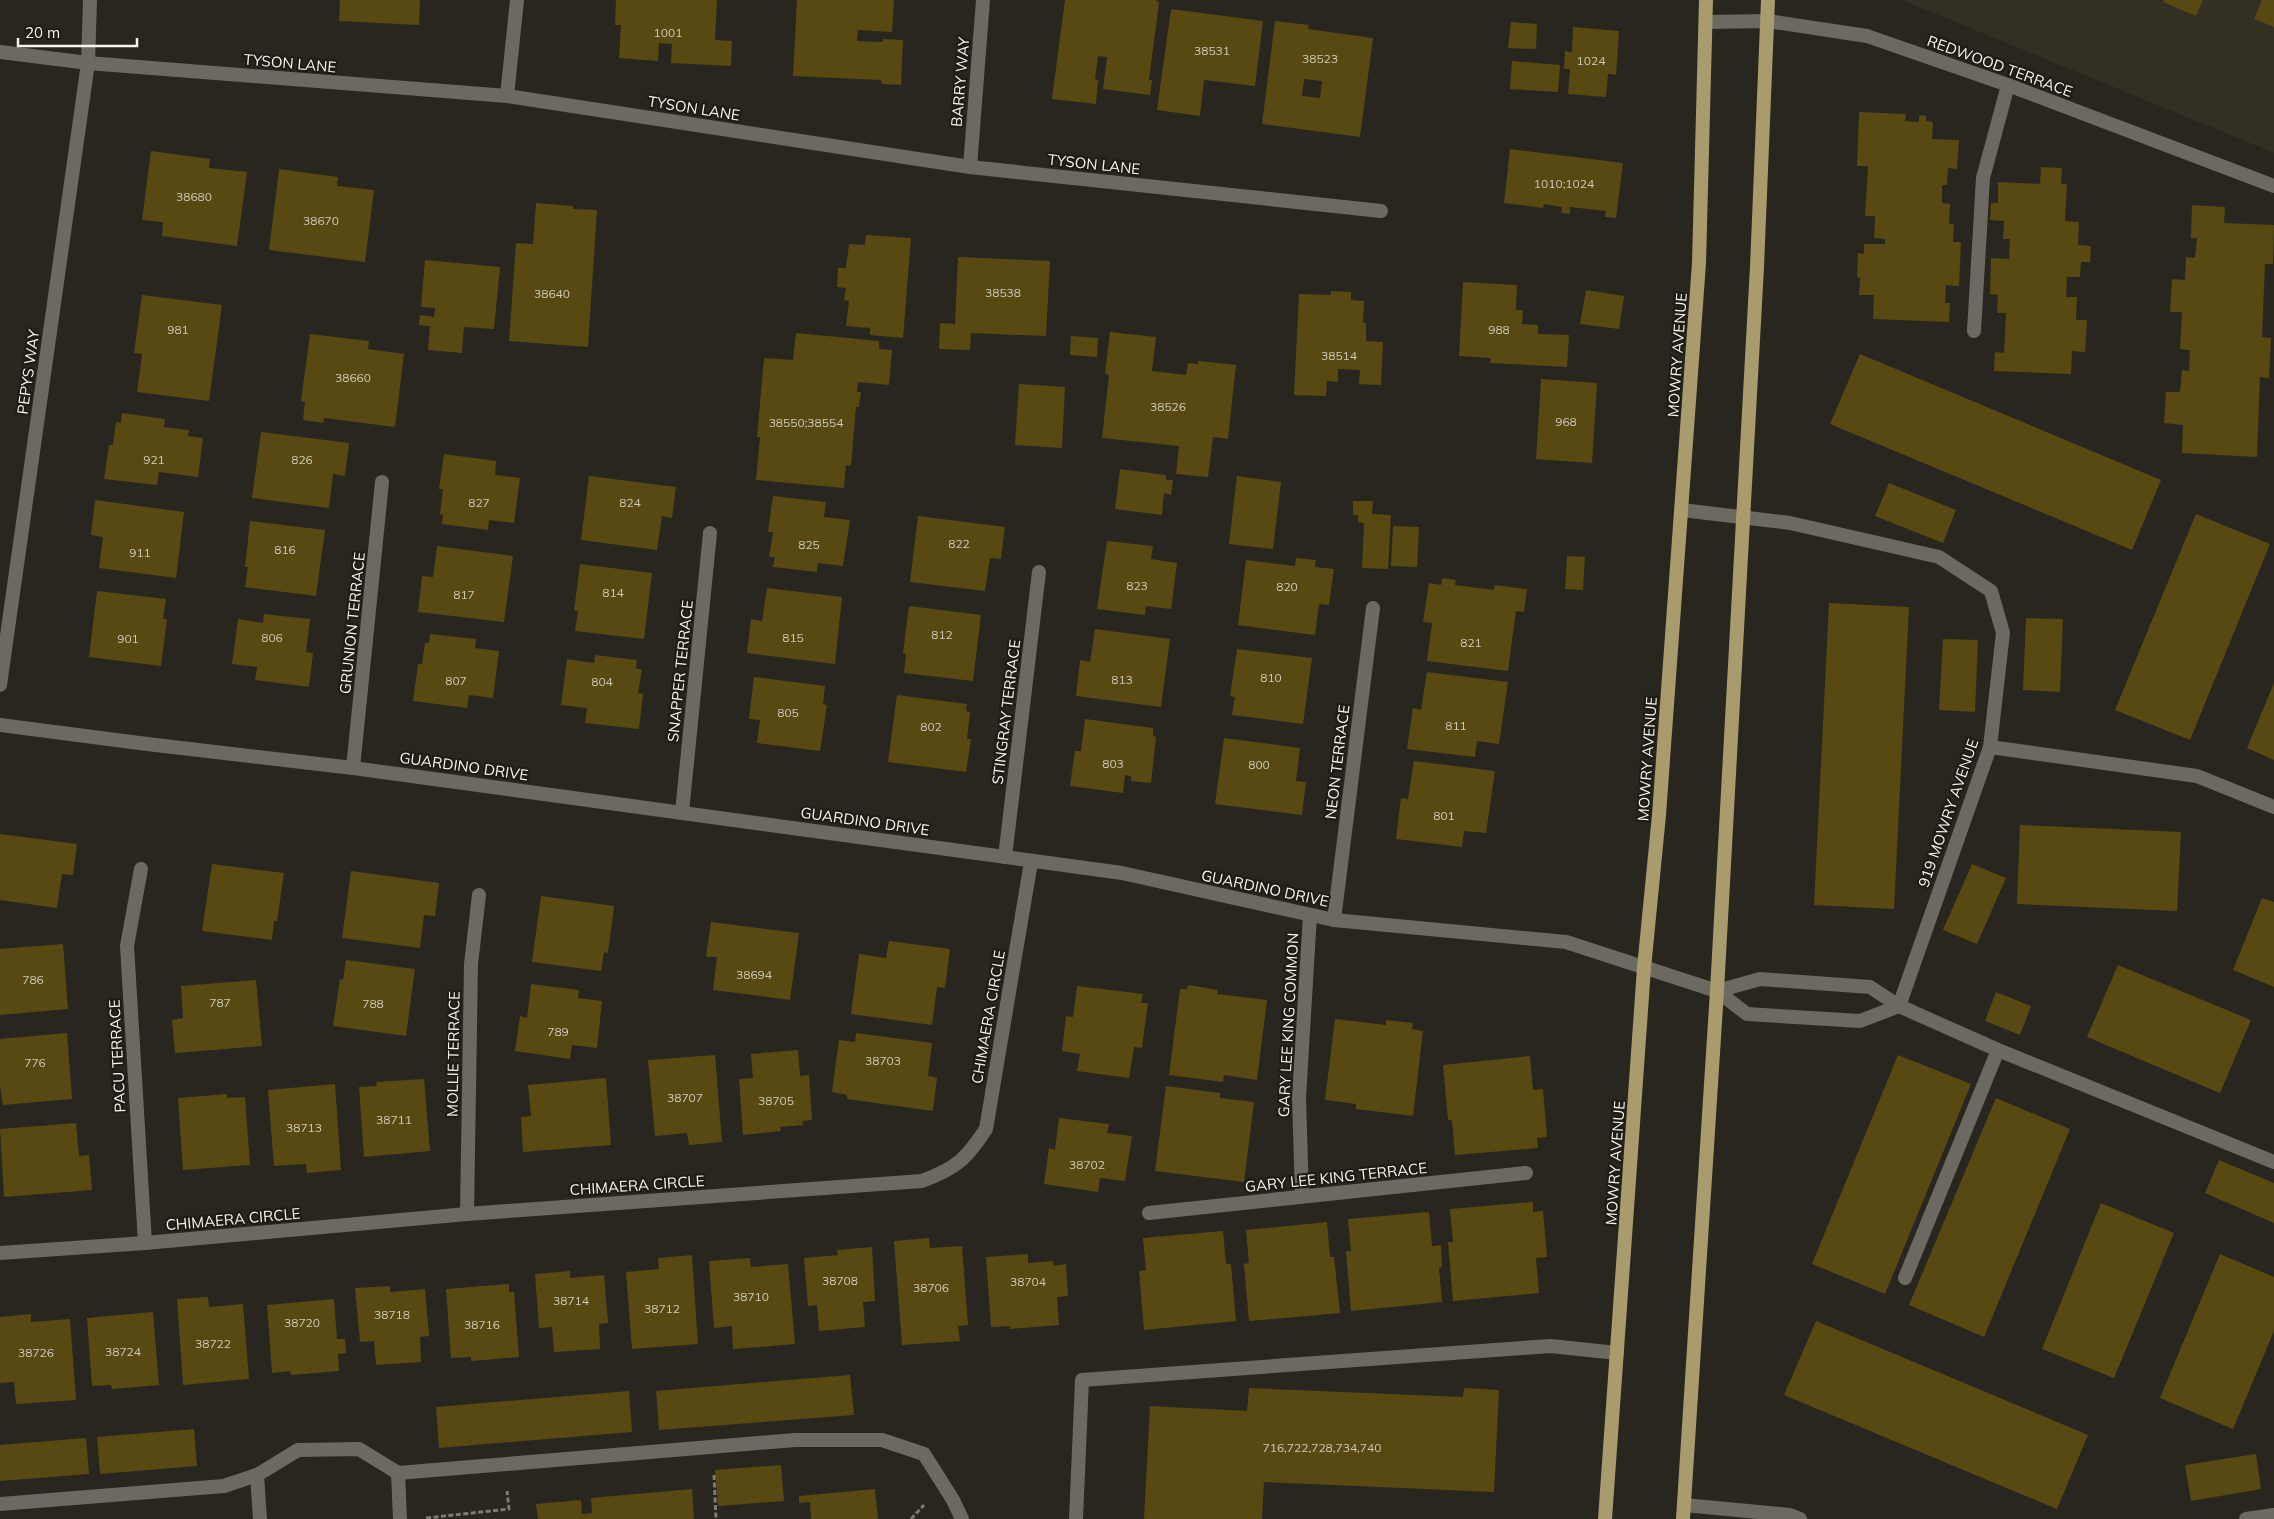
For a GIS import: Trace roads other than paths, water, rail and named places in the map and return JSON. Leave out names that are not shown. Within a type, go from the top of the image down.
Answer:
[{"type":"main road","name":"MOWRY AVENUE","points":[[1605,1519],[1644,968],[1657,832],[1699,263],[1706,0]]},
{"type":"main road","points":[[1683,1519],[1717,991],[1757,267],[1768,0]]},
{"type":"street","name":"PEPYS WAY","points":[[0,686],[88,63],[90,0]]},
{"type":"street","points":[[507,96],[517,0]]},
{"type":"street","name":"BARRY WAY","points":[[970,167],[983,0]]},
{"type":"street","name":"REDWOOD TERRACE","points":[[1706,22],[1768,22],[1867,36],[2008,85],[2274,186]]},
{"type":"street","name":"TYSON LANE","points":[[0,52],[88,63],[507,96],[970,167],[1381,211]]},
{"type":"street","points":[[1974,331],[1983,178],[2008,85]]},
{"type":"street","name":"GRUNION TERRACE","points":[[353,768],[382,482]]},
{"type":"street","name":"919 MOWRY AVENUE","points":[[1682,510],[1790,523],[1940,557],[1991,591],[2003,633],[1990,746],[1899,1006]]},
{"type":"street","name":"SNAPPER TERRACE","points":[[682,812],[710,534]]},
{"type":"street","name":"STINGRAY TERRACE","points":[[1005,857],[1039,572]]},
{"type":"street","name":"NEON TERRACE","points":[[1334,920],[1373,608]]},
{"type":"street","name":"GUARDINO DRIVE","points":[[0,724],[146,744],[353,768],[1122,873],[1334,920],[1566,942],[1717,991]]},
{"type":"street","points":[[1990,746],[2197,776],[2274,808]]},
{"type":"street","name":"CHIMAERA CIRCLE","points":[[0,1253],[145,1243],[467,1214],[922,1181],[947,1172],[969,1154],[986,1128],[1031,862]]},
{"type":"street","name":"PACU TERRACE","points":[[141,869],[127,946],[145,1243]]},
{"type":"street","name":"MOLLIE TERRACE","points":[[467,1214],[471,964],[479,895]]},
{"type":"street","name":"GARY LEE KING COMMON","points":[[1302,1196],[1298,1098],[1310,915]]},
{"type":"street","points":[[1717,991],[1760,979],[1870,986],[1899,1006],[1998,1050],[2274,1162]]},
{"type":"street","points":[[1717,991],[1747,1014],[1860,1021],[1899,1006]]},
{"type":"street","points":[[1905,1278],[1998,1050]]},
{"type":"street","name":"GARY LEE KING TERRACE","points":[[1149,1213],[1526,1173]]},
{"type":"street","points":[[1076,1519],[1082,1380],[1550,1346],[1617,1353]]},
{"type":"street","points":[[0,1504],[224,1486],[257,1475],[298,1450],[360,1449],[398,1473],[795,1440],[882,1440],[924,1454],[954,1500],[962,1519]]},
{"type":"street","points":[[398,1473],[400,1519]]},
{"type":"street","points":[[257,1475],[260,1519]]},
{"type":"street","points":[[1684,1504],[1790,1515],[1800,1519]]},
{"type":"street","points":[[2246,1519],[2274,1515]]}]
